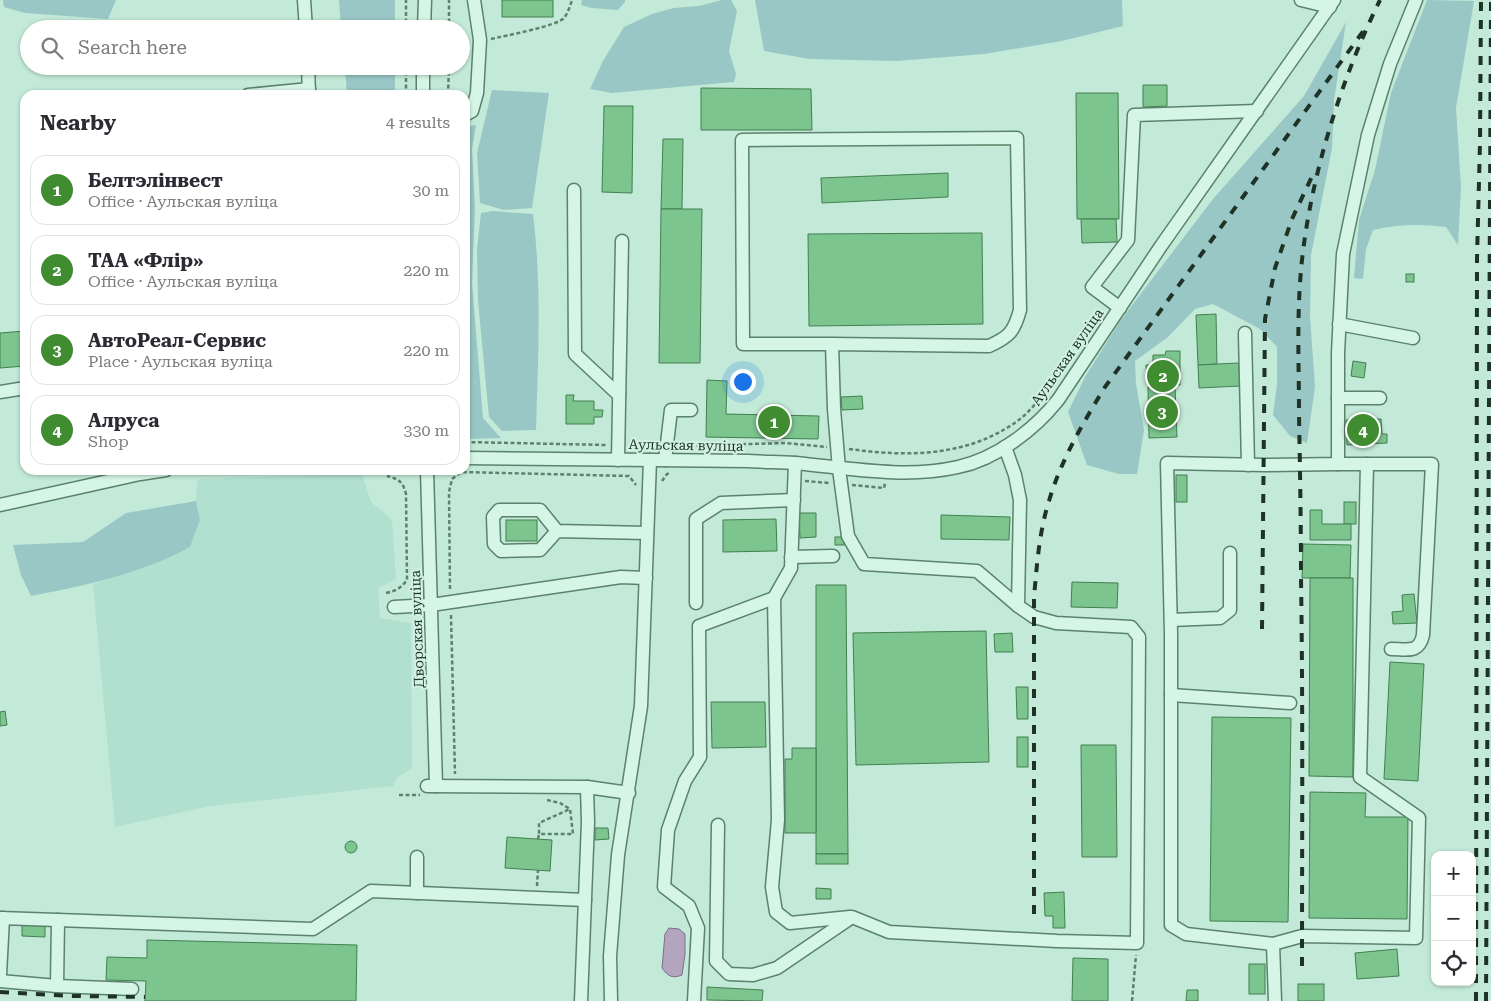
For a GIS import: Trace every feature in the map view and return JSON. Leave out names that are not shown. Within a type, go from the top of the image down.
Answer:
[{"type":"street","points":[[304,0],[305,20]]},
{"type":"street","points":[[424,20],[425,0]]},
{"type":"street","points":[[470,112],[477,93],[480,40],[474,0]]},
{"type":"street","points":[[1301,0],[1332,4]]},
{"type":"street","points":[[1338,464],[1338,398],[1343,254],[1368,135],[1390,64],[1416,0]]},
{"type":"street","name":"Аульская вуліца","points":[[470,458],[749,461],[795,463],[839,469],[886,472],[926,472],[959,467],[992,454],[1005,447],[1047,414],[1161,246],[1332,4]]},
{"type":"street","points":[[308,75],[309,90]]},
{"type":"street","points":[[423,75],[423,90]]},
{"type":"street","points":[[1120,308],[1092,287],[1128,240],[1134,115],[1257,111]]},
{"type":"street","points":[[1017,138],[1020,310],[1016,326],[1002,340],[989,346],[832,344],[743,344],[742,140],[1017,138]]},
{"type":"street","points":[[574,190],[575,354],[620,395]]},
{"type":"street","points":[[618,460],[622,241]]},
{"type":"street","points":[[1340,324],[1413,338]]},
{"type":"street","points":[[1245,333],[1248,465]]},
{"type":"street","points":[[795,463],[791,568],[774,598],[778,820],[772,887],[776,912],[790,923],[852,916],[889,932],[1057,941],[1137,943],[1139,637],[1131,627],[1056,623],[1034,617],[977,571],[864,564],[848,536],[839,469],[834,409],[832,344]]},
{"type":"street","points":[[0,392],[20,389]]},
{"type":"street","points":[[1338,398],[1380,398]]},
{"type":"street","points":[[665,460],[671,410],[691,410]]},
{"type":"street","points":[[1005,447],[1015,474],[1020,500],[1018,606]]},
{"type":"street","points":[[611,1001],[610,956],[618,855],[641,706],[650,460]]},
{"type":"street","points":[[1367,464],[1360,777],[1419,818],[1416,938],[1302,936],[1274,944],[1186,934],[1171,925],[1171,695],[1167,464],[1248,465],[1338,464],[1367,464],[1432,464],[1423,635],[1421,644],[1415,649],[1391,649]]},
{"type":"street","points":[[0,505],[135,475]]},
{"type":"street","name":"Дворская вуліца","points":[[427,475],[431,605],[430,789]]},
{"type":"street","points":[[696,603],[696,519],[721,503],[794,500]]},
{"type":"street","points":[[557,531],[540,510],[499,510],[493,517],[494,544],[501,551],[540,550],[557,531],[647,533]]},
{"type":"street","points":[[1170,620],[1220,618],[1230,610],[1230,553]]},
{"type":"street","points":[[792,557],[832,556]]},
{"type":"street","points":[[394,607],[450,603],[621,577],[646,578]]},
{"type":"street","points":[[694,1001],[698,928],[689,906],[664,887],[668,830],[685,781],[700,756],[699,626],[774,598]]},
{"type":"street","points":[[1171,695],[1290,703]]},
{"type":"street","points":[[430,789],[455,786],[587,787],[629,793]]},
{"type":"street","points":[[580,1001],[585,900],[587,787]]},
{"type":"street","points":[[718,825],[716,961],[729,974],[753,975],[777,968],[852,916]]},
{"type":"street","points":[[416,893],[418,857]]},
{"type":"street","points":[[0,975],[1,918],[313,929],[371,891],[585,900]]},
{"type":"street","points":[[57,986],[58,920]]},
{"type":"street","points":[[1274,944],[1275,1001]]},
{"type":"street","points":[[0,982],[132,989]]},
{"type":"path","points":[[406,0],[406,20]]},
{"type":"path","points":[[449,0],[449,20]]},
{"type":"path","points":[[480,40],[526,31],[563,20],[572,0]]},
{"type":"path","points":[[406,75],[406,90]]},
{"type":"path","points":[[448,75],[448,90]]},
{"type":"path","points":[[455,786],[449,492],[452,480],[457,475]]},
{"type":"path","points":[[386,593],[393,592],[401,587],[406,580],[406,494],[404,484],[397,478],[387,476]]},
{"type":"path","points":[[398,795],[430,789]]},
{"type":"path","points":[[538,799],[560,803],[570,809]]},
{"type":"path","points":[[539,834],[573,834],[570,809]]},
{"type":"path","points":[[538,839],[539,824],[570,809]]},
{"type":"path","points":[[536,898],[538,870]]},
{"type":"path","points":[[1132,1001],[1137,943]]},
{"type":"shaded area","points":[[3,0],[116,0],[108,19],[25,13],[4,7]]},
{"type":"shaded area","points":[[339,0],[395,0],[395,20],[340,20]]},
{"type":"shaded area","points":[[582,0],[625,0],[625,2],[618,10],[581,5]]},
{"type":"shaded area","points":[[722,0],[731,0],[737,11],[729,51],[736,74],[734,82],[612,93],[590,89],[603,61],[624,27],[652,14],[674,8],[699,6]]},
{"type":"shaded area","points":[[755,0],[1122,0],[1123,26],[1062,41],[984,54],[897,61],[810,59],[764,51]]},
{"type":"shaded area","points":[[1427,0],[1474,1],[1456,108],[1461,187],[1458,245],[1446,227],[1410,225],[1373,230],[1366,249],[1363,279],[1354,278],[1359,220],[1375,170],[1391,93]]},
{"type":"shaded area","points":[[1346,22],[1334,100],[1332,148],[1311,255],[1310,316],[1315,387],[1307,443],[1290,436],[1273,415],[1277,384],[1277,347],[1260,329],[1213,304],[1195,309],[1168,337],[1135,361],[1136,384],[1144,430],[1137,474],[1119,474],[1087,465],[1068,412],[1085,377],[1120,321],[1213,199],[1304,96]]},
{"type":"shaded area","points":[[346,75],[395,75],[395,90],[347,90]]},
{"type":"shaded area","points":[[492,90],[549,93],[532,208],[504,210],[480,203],[477,153]]},
{"type":"shaded area","points":[[476,125],[472,149],[475,207],[472,283],[483,418],[501,438],[470,438],[470,126]]},
{"type":"shaded area","points":[[493,211],[533,214],[538,268],[536,430],[502,431],[489,417],[478,301],[477,250],[481,213]]},
{"type":"shaded area","points":[[362,475],[371,502],[392,520],[396,579],[378,588],[380,618],[411,623],[412,768],[398,777],[393,786],[210,806],[115,827],[93,584],[173,556],[190,547],[200,520],[196,501],[199,479]]},
{"type":"shaded area","points":[[196,501],[200,520],[190,547],[153,564],[113,578],[31,596],[21,575],[13,545],[83,542],[126,513]]},
{"type":"shaded area","points":[[669,928],[679,929],[685,934],[682,975],[676,977],[668,975],[662,968],[665,934]]},
{"type":"building","points":[[502,0],[553,0],[553,17],[502,17]]},
{"type":"building","points":[[1143,85],[1167,85],[1167,106],[1143,107]]},
{"type":"building","points":[[701,88],[811,89],[812,130],[701,130]]},
{"type":"building","points":[[1076,93],[1118,93],[1119,219],[1077,219]]},
{"type":"building","points":[[604,106],[633,106],[632,193],[602,192]]},
{"type":"building","points":[[663,139],[683,139],[682,209],[661,209]]},
{"type":"building","points":[[948,173],[948,197],[822,203],[821,178]]},
{"type":"building","points":[[661,209],[702,209],[700,363],[659,363]]},
{"type":"building","points":[[1081,219],[1116,219],[1117,242],[1082,243]]},
{"type":"building","points":[[982,233],[983,324],[809,326],[808,234]]},
{"type":"building","points":[[1406,274],[1414,274],[1414,282],[1406,282]]},
{"type":"building","points":[[1216,314],[1217,364],[1198,365],[1196,315]]},
{"type":"building","points":[[20,331],[20,366],[0,368],[0,333]]},
{"type":"building","points":[[1166,351],[1180,351],[1180,385],[1156,385],[1157,381],[1147,381],[1146,365],[1153,365],[1153,355],[1165,355]]},
{"type":"building","points":[[1353,361],[1366,363],[1364,378],[1351,376]]},
{"type":"building","points":[[1239,363],[1240,386],[1199,388],[1198,365]]},
{"type":"building","points":[[707,380],[727,381],[726,414],[819,416],[818,439],[706,437]]},
{"type":"building","points":[[1148,387],[1175,387],[1177,437],[1149,438]]},
{"type":"building","points":[[566,395],[574,395],[573,401],[594,401],[594,410],[603,410],[602,417],[594,417],[594,424],[566,424]]},
{"type":"building","points":[[862,396],[863,409],[842,410],[841,397]]},
{"type":"building","points":[[1381,419],[1382,434],[1387,434],[1387,443],[1347,445],[1346,420]]},
{"type":"building","points":[[1176,475],[1187,475],[1187,502],[1176,502]]},
{"type":"building","points":[[1344,502],[1356,502],[1356,524],[1344,524]]},
{"type":"building","points":[[1310,510],[1322,510],[1322,524],[1351,524],[1351,540],[1310,540]]},
{"type":"building","points":[[799,513],[816,513],[816,537],[800,538]]},
{"type":"building","points":[[941,515],[1010,517],[1009,540],[941,539]]},
{"type":"building","points":[[776,519],[777,551],[723,552],[723,520]]},
{"type":"building","points":[[506,520],[537,520],[537,541],[506,541]]},
{"type":"building","points":[[835,537],[844,537],[844,545],[835,545]]},
{"type":"building","points":[[1303,544],[1351,545],[1350,578],[1302,578]]},
{"type":"building","points":[[1310,578],[1353,578],[1353,777],[1309,776]]},
{"type":"building","points":[[1072,582],[1118,583],[1117,608],[1071,607]]},
{"type":"building","points":[[816,585],[846,585],[848,854],[816,854]]},
{"type":"building","points":[[1414,594],[1417,623],[1393,624],[1392,612],[1403,611],[1402,595]]},
{"type":"building","points":[[986,631],[989,762],[856,765],[853,633]]},
{"type":"building","points":[[1012,633],[1013,652],[995,652],[994,634]]},
{"type":"building","points":[[1390,662],[1424,664],[1418,781],[1384,779]]},
{"type":"building","points":[[1016,687],[1028,687],[1028,719],[1017,719]]},
{"type":"building","points":[[711,702],[765,702],[766,747],[712,748]]},
{"type":"building","points":[[5,711],[7,725],[0,726],[0,712]]},
{"type":"building","points":[[1212,717],[1291,718],[1288,922],[1210,921]]},
{"type":"building","points":[[1017,737],[1028,737],[1028,767],[1017,767]]},
{"type":"building","points":[[1081,745],[1116,745],[1117,857],[1082,857]]},
{"type":"building","points":[[792,748],[816,748],[816,833],[785,833],[785,759],[792,759]]},
{"type":"building","points":[[1310,792],[1366,793],[1365,817],[1408,817],[1407,919],[1309,918]]},
{"type":"building","points":[[595,828],[608,828],[609,839],[595,840]]},
{"type":"building","points":[[507,837],[552,840],[550,871],[505,868]]},
{"type":"building","points":[[351,841],[357,847],[351,853],[345,847]]},
{"type":"building","points":[[816,854],[848,854],[848,864],[816,864]]},
{"type":"building","points":[[816,888],[831,889],[831,899],[816,899]]},
{"type":"building","points":[[1064,892],[1065,928],[1053,928],[1053,916],[1045,916],[1044,893]]},
{"type":"building","points":[[22,924],[45,925],[45,937],[22,936]]},
{"type":"building","points":[[147,940],[357,945],[356,1001],[145,1001],[146,981],[106,980],[107,957],[147,958]]},
{"type":"building","points":[[1397,949],[1399,976],[1357,979],[1355,953]]},
{"type":"building","points":[[1073,958],[1108,959],[1108,1001],[1072,1001]]},
{"type":"building","points":[[1249,964],[1265,964],[1265,994],[1249,994]]},
{"type":"building","points":[[1298,984],[1324,984],[1324,1001],[1298,1001]]},
{"type":"building","points":[[707,987],[763,990],[762,1001],[707,1000]]},
{"type":"building","points":[[1187,990],[1198,990],[1198,1001],[1186,1001]]},
{"type":"railway","points":[[1302,966],[1301,517],[1298,349],[1300,283],[1309,211],[1327,138],[1351,66],[1380,0]]},
{"type":"railway","points":[[1476,1001],[1477,258],[1481,0]]},
{"type":"railway","points":[[1486,1001],[1491,0]]},
{"type":"railway","points":[[1034,914],[1034,597],[1041,537],[1054,486],[1073,442],[1105,387],[1367,26]]},
{"type":"railway","points":[[1262,629],[1265,319],[1275,268],[1292,219],[1315,170]]},
{"type":"railway","points":[[0,992],[145,997]]},
{"type":"place","name":"ТАА «Флір»","points":[[1163,376]]},
{"type":"place","name":"АвтоРеал-Сервис","points":[[1162,412]]},
{"type":"place","name":"Белтэлінвест","points":[[774,422]]},
{"type":"place","name":"Алруса","points":[[1363,430]]}]
